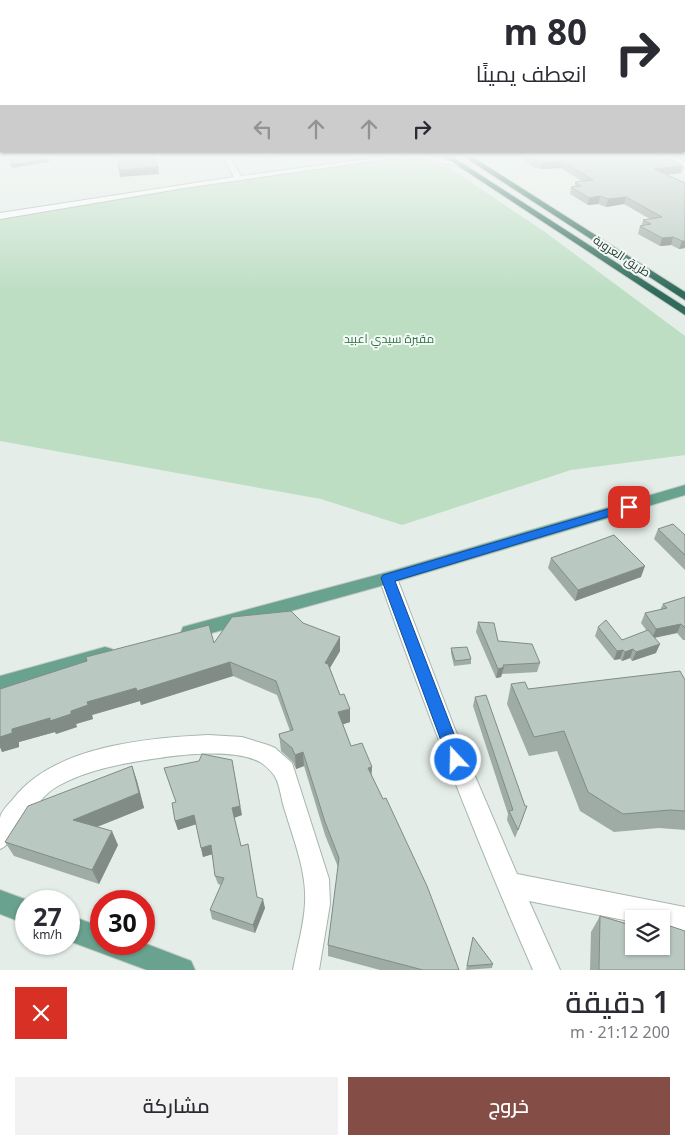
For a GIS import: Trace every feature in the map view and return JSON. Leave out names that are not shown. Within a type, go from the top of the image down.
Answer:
[{"type":"highway","name":"طريق العروبة","points":[[514,201],[685,312]]},
{"type":"highway","name":"طريق العروبة","points":[[536,201],[685,297]]},
{"type":"main road","points":[[170,638],[388,578],[685,490]]},
{"type":"main road","points":[[0,684],[123,650]]},
{"type":"main road","points":[[0,902],[15,908]]},
{"type":"main road","points":[[138,955],[167,967]]},
{"type":"street","points":[[0,216],[92,201]]},
{"type":"street","points":[[388,578],[450,745],[508,885],[547,970]]},
{"type":"street","points":[[0,837],[33,791],[51,778],[69,770],[138,750],[178,746],[237,746],[265,753],[280,762],[284,770],[317,879],[317,910],[306,970]]},
{"type":"street","points":[[508,885],[685,920]]},
{"type":"green space","name":"مقبرة سيدي اعبيد","points":[[93,201],[499,201],[545,232],[685,336],[685,455],[571,470],[402,525],[321,499],[0,441],[0,217]]},
{"type":"building","points":[[634,201],[685,201],[685,241],[673,237],[662,238],[640,226],[651,224],[643,220],[662,217]]},
{"type":"building","points":[[673,524],[685,535],[685,555],[658,529]]},
{"type":"building","points":[[614,535],[645,566],[578,590],[551,558]]},
{"type":"building","points":[[685,597],[685,628],[681,624],[656,629],[645,613],[667,608],[663,604]]},
{"type":"building","points":[[291,611],[303,623],[340,637],[325,663],[328,664],[340,695],[344,694],[350,709],[338,712],[351,746],[362,743],[372,767],[368,768],[383,799],[386,798],[427,886],[459,970],[423,970],[328,945],[339,858],[325,822],[303,752],[295,755],[292,748],[280,738],[279,734],[293,730],[276,681],[230,662],[137,691],[136,688],[87,702],[88,705],[71,711],[71,714],[50,721],[50,718],[12,729],[12,733],[0,737],[0,689],[87,661],[86,657],[209,625],[214,643],[232,617]]},
{"type":"building","points":[[606,620],[622,640],[648,630],[660,644],[636,652],[633,649],[625,652],[623,650],[617,651],[598,627]]},
{"type":"building","points":[[478,622],[494,623],[498,641],[532,644],[540,663],[503,665],[504,667],[498,669]]},
{"type":"building","points":[[467,647],[471,659],[455,661],[451,648]]},
{"type":"building","points":[[680,671],[685,680],[685,811],[670,810],[623,814],[588,792],[564,731],[534,737],[511,684],[525,682],[528,689]]},
{"type":"building","points":[[486,695],[525,806],[527,806],[518,830],[509,811],[513,810],[475,697]]},
{"type":"building","points":[[202,754],[232,760],[240,806],[232,808],[241,846],[248,844],[257,897],[263,899],[253,925],[210,910],[224,878],[215,876],[211,845],[201,848],[194,815],[175,821],[172,803],[176,802],[164,768],[199,761]]},
{"type":"building","points":[[132,766],[139,793],[73,820],[112,831],[92,870],[5,842],[28,806]]},
{"type":"building","points":[[600,916],[625,923],[625,955],[670,955],[670,926],[685,931],[685,970],[599,970]]},
{"type":"building","points":[[473,937],[493,964],[467,966]]},
{"type":"route","points":[[456,760],[388,578],[629,507]]}]
